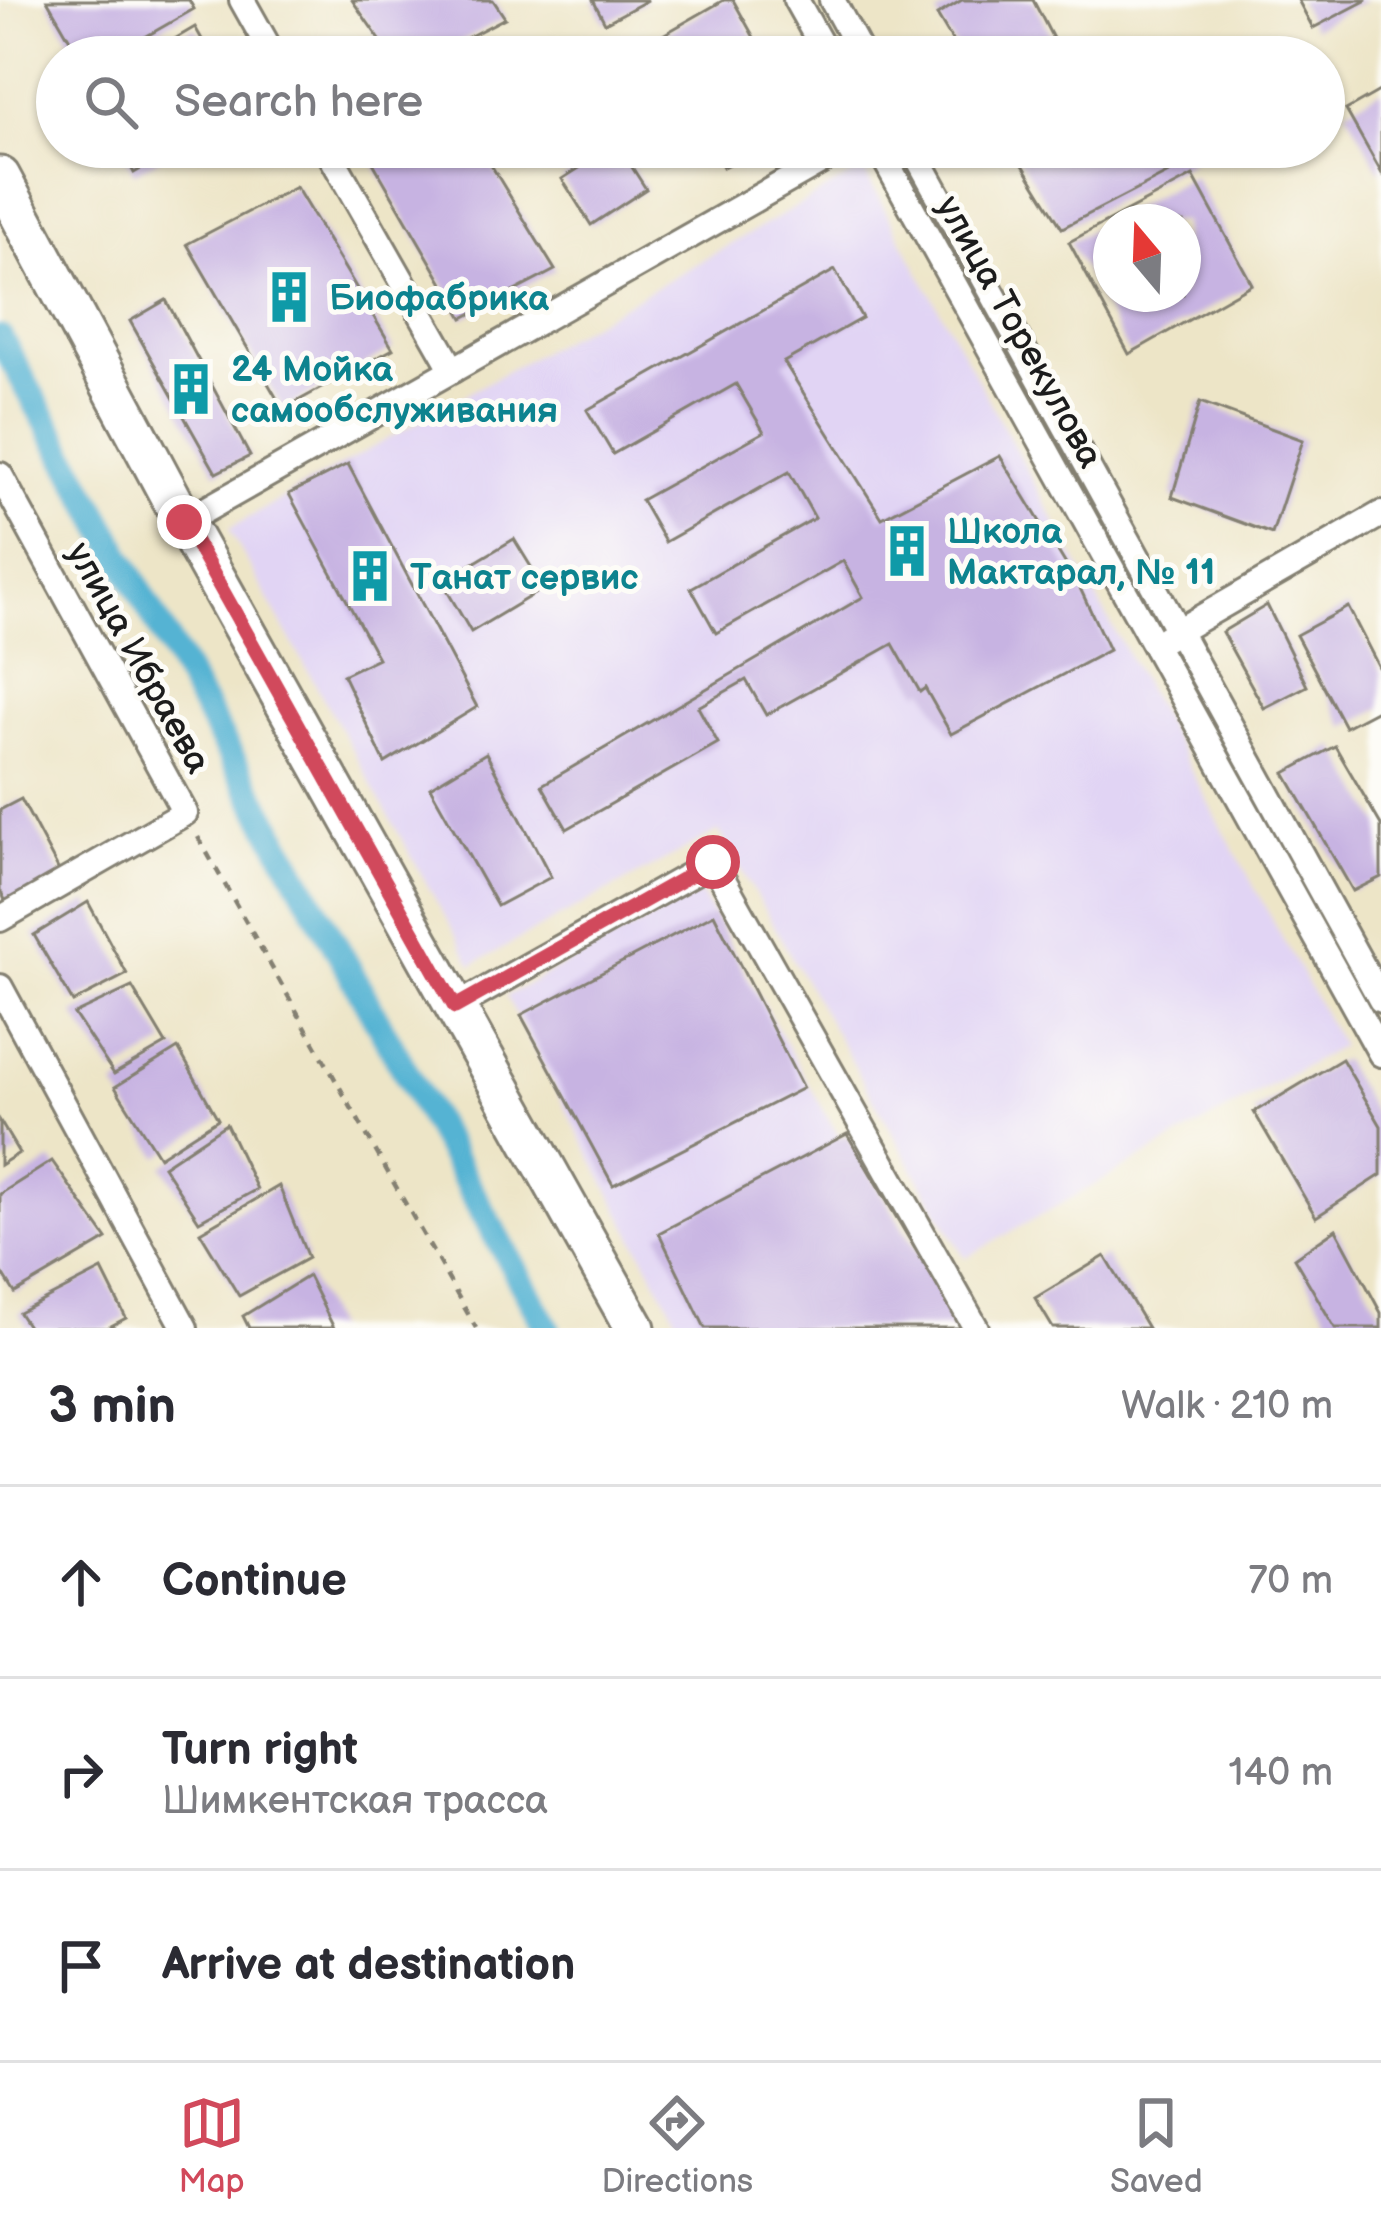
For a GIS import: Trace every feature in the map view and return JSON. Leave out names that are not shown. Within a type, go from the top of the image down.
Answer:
[{"type":"main road","points":[[0,177],[184,522],[635,1328]]},
{"type":"street","points":[[242,0],[262,36]]},
{"type":"street","points":[[796,0],[816,36]]},
{"type":"street","points":[[832,0],[852,36]]},
{"type":"street","points":[[338,168],[453,370]]},
{"type":"street","points":[[184,522],[810,168]]},
{"type":"street","name":"улица Торекулова","points":[[890,168],[1381,1054]]},
{"type":"street","name":"улица Торекулова","points":[[924,168],[1381,1000]]},
{"type":"street","name":"улица Ибраева","points":[[0,475],[185,813],[0,919]]},
{"type":"street","points":[[1154,644],[1381,514]]},
{"type":"street","points":[[455,1007],[713,862],[976,1328]]},
{"type":"street","points":[[0,987],[185,1328]]},
{"type":"path","points":[[185,813],[476,1328]]},
{"type":"shaded area","points":[[863,169],[1341,1046],[965,1258],[719,831],[472,965],[229,529]]},
{"type":"shaded area","points":[[700,893],[948,1328],[682,1328],[506,996]]},
{"type":"building","points":[[47,0],[189,0],[194,9],[147,36],[68,36]]},
{"type":"building","points":[[352,0],[493,0],[505,18],[470,36],[377,36]]},
{"type":"building","points":[[593,0],[648,0],[605,23]]},
{"type":"building","points":[[724,0],[733,0],[753,36],[661,36]]},
{"type":"building","points":[[962,0],[1033,0],[1052,36],[950,36],[937,15]]},
{"type":"building","points":[[1298,0],[1367,0],[1313,28]]},
{"type":"building","points":[[195,27],[200,36],[180,36]]},
{"type":"building","points":[[1381,90],[1381,172],[1346,110]]},
{"type":"building","points":[[376,168],[493,168],[555,270],[463,318]]},
{"type":"building","points":[[579,168],[632,168],[646,189],[591,225],[562,179]]},
{"type":"building","points":[[1025,168],[1178,168],[1109,204],[1093,204],[1093,212],[1062,228]]},
{"type":"building","points":[[1193,176],[1252,284],[1129,354],[1106,312],[1201,312],[1201,204],[1140,204]]},
{"type":"building","name":"Биофабрика","points":[[296,187],[393,349],[283,409],[187,244]]},
{"type":"building","points":[[1093,229],[1093,287],[1069,242]]},
{"type":"building","name":"Школа Мактарал, № 11","points":[[835,270],[862,318],[784,362],[882,518],[1000,456],[1079,586],[1109,650],[951,734],[893,644],[766,715],[746,680],[698,707],[718,743],[567,829],[542,785],[863,597],[843,561],[716,633],[691,588],[815,518],[789,472],[665,542],[641,500],[764,432],[736,384],[613,454],[587,410]]},
{"type":"building","name":"24 Мойка самообслуживания","points":[[166,300],[250,456],[216,473],[130,321]]},
{"type":"building","points":[[1200,402],[1303,440],[1272,534],[1172,497]]},
{"type":"building","name":"Танат сервис","points":[[348,464],[477,707],[385,763],[343,675],[378,658],[289,494]]},
{"type":"building","points":[[514,539],[544,588],[471,632],[442,582]]},
{"type":"building","points":[[1267,605],[1307,686],[1264,708],[1222,632]]},
{"type":"building","points":[[1348,607],[1381,671],[1381,708],[1345,727],[1296,635]]},
{"type":"building","points":[[1335,746],[1381,825],[1381,877],[1353,891],[1285,773]]},
{"type":"building","points":[[486,753],[551,877],[497,906],[430,787]]},
{"type":"building","points":[[21,799],[66,884],[11,912],[0,890],[0,810]]},
{"type":"building","points":[[88,902],[127,974],[73,1002],[34,935]]},
{"type":"building","points":[[714,914],[803,1088],[613,1185],[521,1015]]},
{"type":"building","points":[[132,987],[166,1044],[114,1074],[74,1014]]},
{"type":"building","points":[[178,1048],[218,1119],[159,1157],[115,1087]]},
{"type":"building","points":[[1342,1059],[1381,1126],[1381,1175],[1316,1217],[1254,1112]]},
{"type":"building","points":[[0,1121],[19,1153],[0,1165]]},
{"type":"building","points":[[226,1124],[257,1189],[199,1221],[163,1166]]},
{"type":"building","points":[[847,1134],[962,1328],[705,1328],[659,1233]]},
{"type":"building","points":[[52,1161],[107,1239],[15,1293],[0,1269],[0,1194]]},
{"type":"building","points":[[279,1186],[308,1258],[239,1296],[200,1232]]},
{"type":"building","points":[[1336,1229],[1381,1313],[1381,1328],[1335,1328],[1294,1258]]},
{"type":"building","points":[[1105,1256],[1148,1328],[1053,1328],[1035,1298]]},
{"type":"building","points":[[102,1270],[126,1318],[107,1328],[29,1328],[19,1313]]},
{"type":"building","points":[[308,1276],[334,1328],[249,1328],[243,1316]]},
{"type":"waterway","points":[[0,338],[547,1328]]},
{"type":"place","name":"Биофабрика","points":[[289,297]]},
{"type":"place","name":"24 Мойка самообслуживания","points":[[191,389]]},
{"type":"place","name":"Школа Мактарал, № 11","points":[[907,551]]},
{"type":"place","name":"Танат сервис","points":[[370,576]]},
{"type":"route","points":[[184,522],[455,1007],[713,862]]}]
